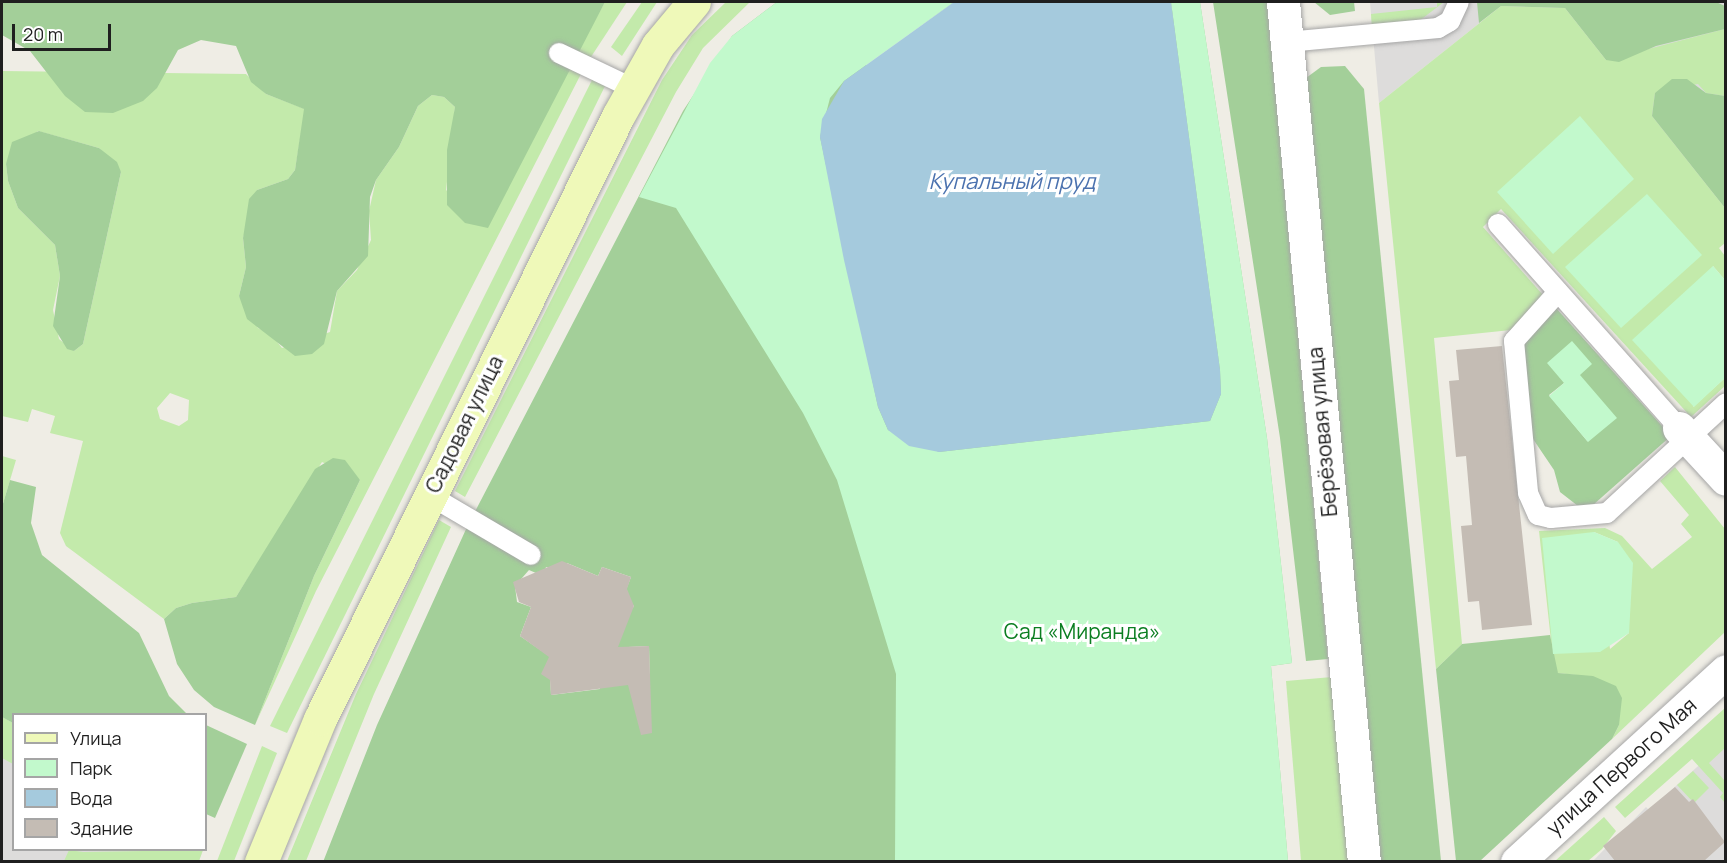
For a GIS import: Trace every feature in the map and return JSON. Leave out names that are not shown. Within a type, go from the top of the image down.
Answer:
[{"type":"main road","name":"Садовая улица","points":[[261,861],[320,719],[632,88],[658,45],[694,2]]},
{"type":"street","name":"Берёзовая улица","points":[[1282,2],[1364,861]]},
{"type":"street","points":[[1684,433],[1725,478]]},
{"type":"street","name":"улица Первого Мая","points":[[1518,861],[1725,671]]},
{"type":"lane","points":[[1287,42],[1438,28],[1450,21],[1459,2]]},
{"type":"lane","points":[[560,53],[632,88]]},
{"type":"lane","points":[[1497,224],[1684,433]]},
{"type":"lane","points":[[1558,292],[1514,341],[1528,494],[1534,510],[1551,518],[1607,513],[1684,433],[1725,403]]},
{"type":"lane","points":[[429,495],[531,555]]},
{"type":"shaded area","points":[[1370,2],[1725,2],[1725,208],[1565,8],[1501,6],[1379,103]]},
{"type":"shaded area","points":[[2,717],[12,722],[12,851],[203,851],[199,861],[2,862]]},
{"type":"shaded area","points":[[1725,742],[1725,861],[1592,862],[1646,807],[1649,810]]},
{"type":"green space","points":[[6,2],[605,2],[488,228],[465,223],[447,205],[447,150],[455,107],[444,97],[432,95],[418,106],[399,147],[376,180],[370,197],[368,256],[337,291],[324,344],[312,354],[295,356],[247,319],[239,296],[246,267],[243,238],[249,199],[257,190],[288,179],[295,170],[304,109],[266,94],[251,82],[236,46],[201,40],[178,50],[157,88],[143,101],[113,113],[85,112],[65,96],[30,51],[2,35],[2,3]]},
{"type":"green space","points":[[605,2],[627,2],[589,60],[576,53]]},
{"type":"green space","points":[[642,2],[657,2],[622,56],[611,47]]},
{"type":"green space","points":[[726,2],[750,2],[703,48],[676,92],[465,497],[455,491],[662,80],[692,35]]},
{"type":"green space","points":[[777,2],[954,2],[865,64],[1210,421],[1171,2],[1200,2],[1267,438],[1292,663],[1271,666],[1288,861],[323,862],[377,725],[467,527],[683,111],[732,36]],"holes":[[[567,563],[598,576],[602,567],[631,577],[624,595],[634,606],[597,666],[600,689],[551,695],[549,656],[520,636],[531,607],[517,602],[515,586],[529,570],[543,576],[546,567],[564,569]],[[649,646],[650,685],[629,687],[628,647]]]},
{"type":"green space","name":"Сад «Миранда»","points":[[777,2],[954,2],[844,81],[830,98],[820,137],[878,407],[888,430],[939,452],[1210,421],[1221,394],[1220,370],[1171,2],[1200,2],[1267,438],[1292,663],[1271,666],[1288,861],[895,861],[896,674],[837,480],[803,413],[676,208],[639,197],[710,63],[732,36]]},
{"type":"green space","points":[[1213,2],[1267,2],[1328,659],[1306,661],[1280,438]]},
{"type":"green space","points":[[1314,2],[1354,2],[1355,11],[1330,15]]},
{"type":"green space","points":[[1437,2],[1444,2],[1419,21],[1372,30],[1371,14],[1437,7]]},
{"type":"green space","points":[[1477,2],[1716,2],[1725,6],[1725,29],[1656,46],[1619,62],[1606,60],[1565,8],[1501,6],[1479,23]]},
{"type":"green space","points":[[1501,6],[1565,8],[1606,60],[1725,29],[1725,96],[1706,93],[1698,84],[1655,93],[1652,116],[1725,208],[1725,243],[1719,248],[1725,256],[1725,280],[1713,266],[1693,407],[1725,378],[1725,386],[1691,417],[1501,209],[1483,227],[1543,295],[1511,330],[1434,338],[1462,644],[1436,669],[1379,103]]},
{"type":"green space","points":[[554,64],[582,72],[316,591],[255,725],[314,576],[360,480],[322,462],[236,597],[192,603],[176,608],[164,619],[66,546],[60,533],[83,441],[50,433],[55,416],[32,409],[28,422],[2,416],[2,71],[246,74],[266,94],[305,109],[295,170],[288,179],[257,190],[243,238],[246,267],[239,296],[258,328],[271,334],[282,348],[330,332],[337,291],[357,270],[371,240],[369,211],[376,180],[399,147],[418,106],[432,95],[444,97],[455,107],[446,191]],"holes":[[[38,131],[99,148],[121,172],[83,344],[74,351],[59,339],[53,310],[60,276],[55,245],[18,208],[8,181],[6,164]],[[170,393],[189,400],[188,420],[179,426],[160,419],[157,408]]]},
{"type":"green space","points":[[1345,66],[1364,89],[1441,861],[1378,861],[1306,78],[1321,67]]},
{"type":"green space","points":[[593,78],[606,84],[287,733],[270,726]]},
{"type":"green space","points":[[1672,79],[1687,79],[1706,93],[1725,96],[1725,208],[1652,116],[1655,93]]},
{"type":"green space","points":[[1580,116],[1634,179],[1553,254],[1497,192]]},
{"type":"green space","points":[[39,131],[99,148],[117,162],[121,172],[83,344],[74,351],[67,349],[53,326],[60,276],[55,245],[18,208],[8,181],[6,164],[12,142]]},
{"type":"green space","points":[[1647,194],[1702,255],[1621,328],[1565,267]]},
{"type":"green space","points":[[1713,266],[1725,280],[1725,378],[1694,407],[1632,340]]},
{"type":"green space","points":[[1556,308],[1671,436],[1593,505],[1578,506],[1560,492],[1554,470],[1531,436],[1522,354],[1524,342]],"holes":[[[1564,383],[1588,442],[1549,395]]]},
{"type":"green space","points":[[1572,341],[1592,364],[1580,375],[1617,418],[1588,442],[1549,396],[1564,383],[1547,363]]},
{"type":"green space","points":[[2,456],[16,460],[2,507]]},
{"type":"green space","points":[[333,458],[345,460],[360,480],[314,576],[255,725],[214,707],[194,690],[177,664],[164,619],[176,608],[192,603],[236,597],[315,469]]},
{"type":"green space","points":[[1675,467],[1725,529],[1725,632],[1612,739],[1619,725],[1576,675],[1558,673],[1554,668],[1539,531],[1605,528],[1622,536],[1652,569],[1692,537],[1681,524],[1689,515],[1660,481]],"holes":[[[1594,532],[1618,542],[1629,633],[1610,649]]]},
{"type":"green space","points":[[10,480],[36,487],[31,523],[42,555],[139,633],[169,696],[186,713],[12,713],[12,722],[2,717],[2,507]]},
{"type":"green space","points":[[439,520],[451,527],[374,694],[306,861],[287,861],[356,694]]},
{"type":"green space","points":[[1594,532],[1618,542],[1633,563],[1629,633],[1600,652],[1553,654],[1542,538]]},
{"type":"green space","points":[[1550,635],[1558,673],[1593,676],[1616,686],[1622,698],[1619,725],[1612,739],[1480,861],[1456,861],[1436,669],[1462,644]]},
{"type":"green space","points":[[1332,677],[1348,861],[1301,861],[1286,681]]},
{"type":"green space","points":[[1725,708],[1725,748],[1709,763],[1725,781],[1725,803],[1720,797],[1723,793],[1692,759],[1625,818],[1615,807]]},
{"type":"green space","points":[[2,717],[12,722],[12,763],[2,758]]},
{"type":"green space","points":[[207,725],[247,744],[215,818],[207,814]]},
{"type":"green space","points":[[262,746],[277,753],[234,861],[217,861]]},
{"type":"green space","points":[[1693,771],[1709,788],[1694,803],[1677,785]]},
{"type":"green space","points":[[1604,817],[1616,831],[1602,849],[1588,861],[1555,861]]},
{"type":"green space","points":[[69,851],[203,851],[199,861],[64,861]]},
{"type":"water","name":"Купальный пруд","points":[[954,2],[1171,2],[1220,370],[1221,394],[1210,421],[939,452],[909,446],[888,430],[878,407],[844,260],[820,137],[822,119],[844,81]]},
{"type":"building","points":[[1502,346],[1532,625],[1482,630],[1479,601],[1468,602],[1461,526],[1472,525],[1466,456],[1456,457],[1449,381],[1459,380],[1456,350]]},
{"type":"building","points":[[562,561],[598,576],[602,567],[631,577],[627,589],[634,606],[618,647],[649,646],[652,733],[641,735],[628,685],[551,695],[550,680],[541,674],[549,657],[520,636],[531,607],[519,602],[513,582]]},
{"type":"building","points":[[1675,787],[1689,802],[1693,799],[1725,842],[1704,861],[1615,861],[1603,846]]}]
